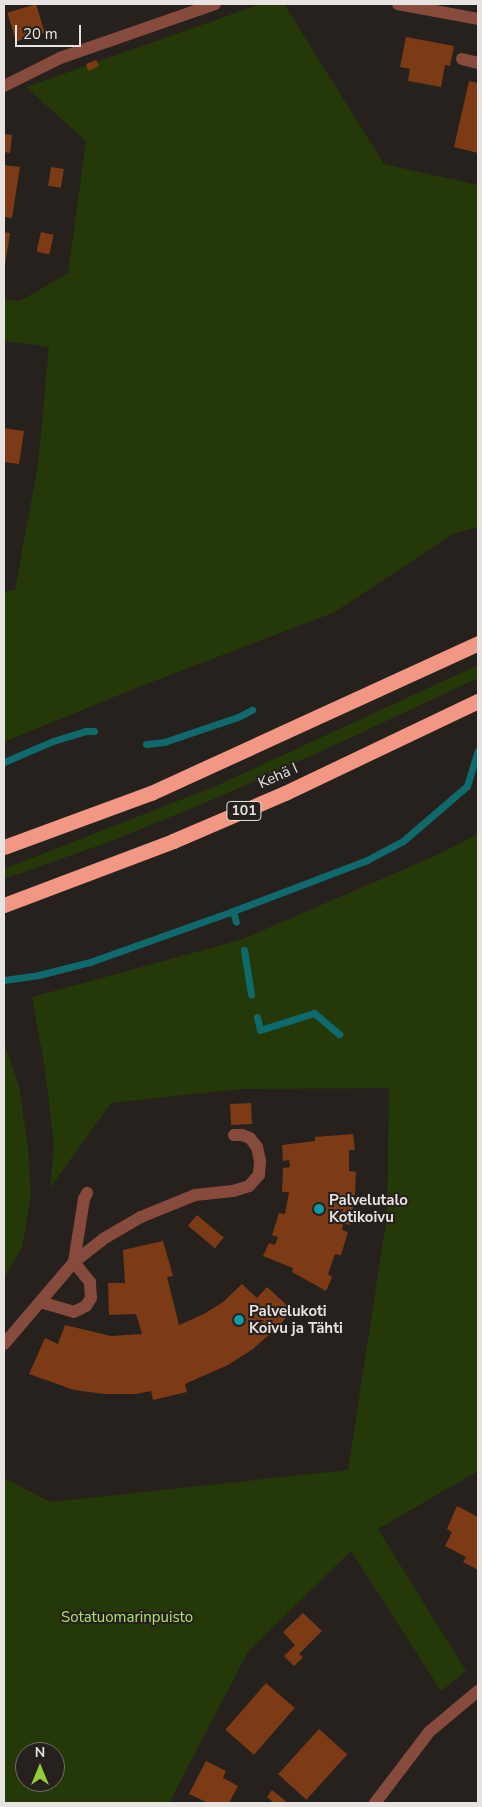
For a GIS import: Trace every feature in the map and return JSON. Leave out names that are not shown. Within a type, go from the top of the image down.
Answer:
[{"type":"highway","points":[[4,847],[151,793],[478,643]]},
{"type":"highway","name":"Kehä I","points":[[4,905],[190,834],[285,793],[478,701]]},
{"type":"street","points":[[4,86],[60,58],[215,4]]},
{"type":"street","points":[[398,4],[478,19]]},
{"type":"street","points":[[462,59],[478,62]]},
{"type":"street","points":[[4,1344],[74,1262],[103,1239],[166,1206],[195,1195],[233,1191],[249,1186],[259,1175],[260,1160],[257,1147],[250,1138],[242,1134],[234,1135]]},
{"type":"street","points":[[40,1302],[74,1312],[86,1306],[91,1298],[90,1282],[74,1262],[84,1199],[87,1193]]},
{"type":"street","points":[[375,1803],[429,1732],[478,1690]]},
{"type":"green space","points":[[261,4],[284,4],[384,164],[478,185],[478,527],[453,534],[335,612],[136,688],[4,742],[4,592],[15,590],[38,464],[49,347],[4,341],[4,299],[20,301],[68,273],[86,141],[26,87]]},
{"type":"green space","points":[[478,665],[478,678],[348,739],[219,797],[109,842],[4,879],[4,869],[216,786]]},
{"type":"green space","name":"Sotatuomarinpuisto","points":[[478,834],[478,1471],[378,1529],[466,1671],[441,1691],[351,1551],[248,1652],[169,1803],[4,1802],[4,1478],[50,1502],[348,1470],[387,1216],[389,1088],[240,1089],[111,1103],[50,1188],[54,1146],[45,1069],[32,997],[240,940],[435,856]]},
{"type":"green space","points":[[4,1042],[19,1086],[28,1148],[31,1196],[22,1247],[4,1278]]},
{"type":"building","points":[[36,4],[45,33],[16,41],[7,13]]},
{"type":"building","points":[[406,37],[454,46],[450,66],[445,65],[441,87],[408,81],[410,69],[400,67]]},
{"type":"building","points":[[96,60],[99,66],[88,71],[86,64]]},
{"type":"building","points":[[469,81],[478,83],[478,153],[454,147]]},
{"type":"building","points":[[4,134],[12,135],[10,153],[4,152]]},
{"type":"building","points":[[4,165],[20,167],[12,218],[4,217]]},
{"type":"building","points":[[51,167],[64,169],[61,188],[48,186]]},
{"type":"building","points":[[4,232],[10,233],[5,265],[4,265]]},
{"type":"building","points":[[41,232],[54,235],[49,254],[37,251]]},
{"type":"building","points":[[4,428],[24,431],[19,464],[4,462]]},
{"type":"building","points":[[251,1103],[252,1124],[231,1125],[230,1104]]},
{"type":"building","name":"Palvelutalo Kotikoivu","points":[[353,1134],[355,1150],[349,1150],[349,1171],[356,1172],[355,1195],[348,1195],[348,1203],[354,1204],[350,1225],[343,1223],[342,1230],[348,1232],[341,1255],[335,1254],[328,1274],[332,1277],[326,1291],[292,1272],[293,1268],[263,1256],[269,1243],[275,1245],[278,1237],[272,1235],[279,1213],[285,1214],[289,1192],[282,1192],[283,1168],[290,1167],[289,1160],[283,1161],[282,1145],[315,1141],[315,1137]]},
{"type":"building","points":[[197,1215],[224,1237],[215,1248],[188,1226]]},
{"type":"building","name":"Palvelukoti Koivu ja Tähti","points":[[163,1241],[173,1276],[167,1277],[179,1325],[204,1314],[223,1302],[242,1284],[257,1298],[267,1287],[292,1310],[279,1326],[253,1349],[228,1365],[185,1384],[187,1392],[153,1400],[151,1391],[136,1394],[105,1394],[74,1390],[29,1374],[45,1338],[58,1344],[65,1325],[111,1336],[142,1334],[136,1314],[109,1315],[108,1283],[125,1283],[123,1250]]},
{"type":"building","points":[[457,1506],[478,1517],[478,1570],[463,1562],[466,1557],[445,1546],[452,1532],[447,1529]]},
{"type":"building","points":[[303,1613],[322,1631],[299,1654],[303,1657],[294,1666],[284,1656],[295,1645],[283,1632]]},
{"type":"building","points":[[266,1683],[295,1708],[254,1755],[225,1730]]},
{"type":"building","points":[[319,1729],[347,1754],[306,1800],[278,1774]]},
{"type":"building","points":[[206,1761],[226,1771],[223,1778],[238,1786],[229,1803],[208,1803],[189,1794]]},
{"type":"building","points":[[272,1790],[288,1803],[274,1803],[267,1797]]},
{"type":"waterway","points":[[146,744],[164,742],[238,717],[252,710]]},
{"type":"waterway","points":[[4,762],[53,741],[85,731],[94,731]]},
{"type":"waterway","points":[[4,980],[39,975],[90,962],[233,911],[367,860],[403,841],[467,786],[478,751]]},
{"type":"waterway","points":[[233,911],[236,922]]},
{"type":"waterway","points":[[244,950],[251,994]]},
{"type":"waterway","points":[[257,1017],[260,1030],[314,1013],[339,1034]]},
{"type":"place","name":"Palvelutalo Kotikoivu","points":[[319,1209]]},
{"type":"place","name":"Palvelukoti Koivu ja Tähti","points":[[239,1320]]}]
